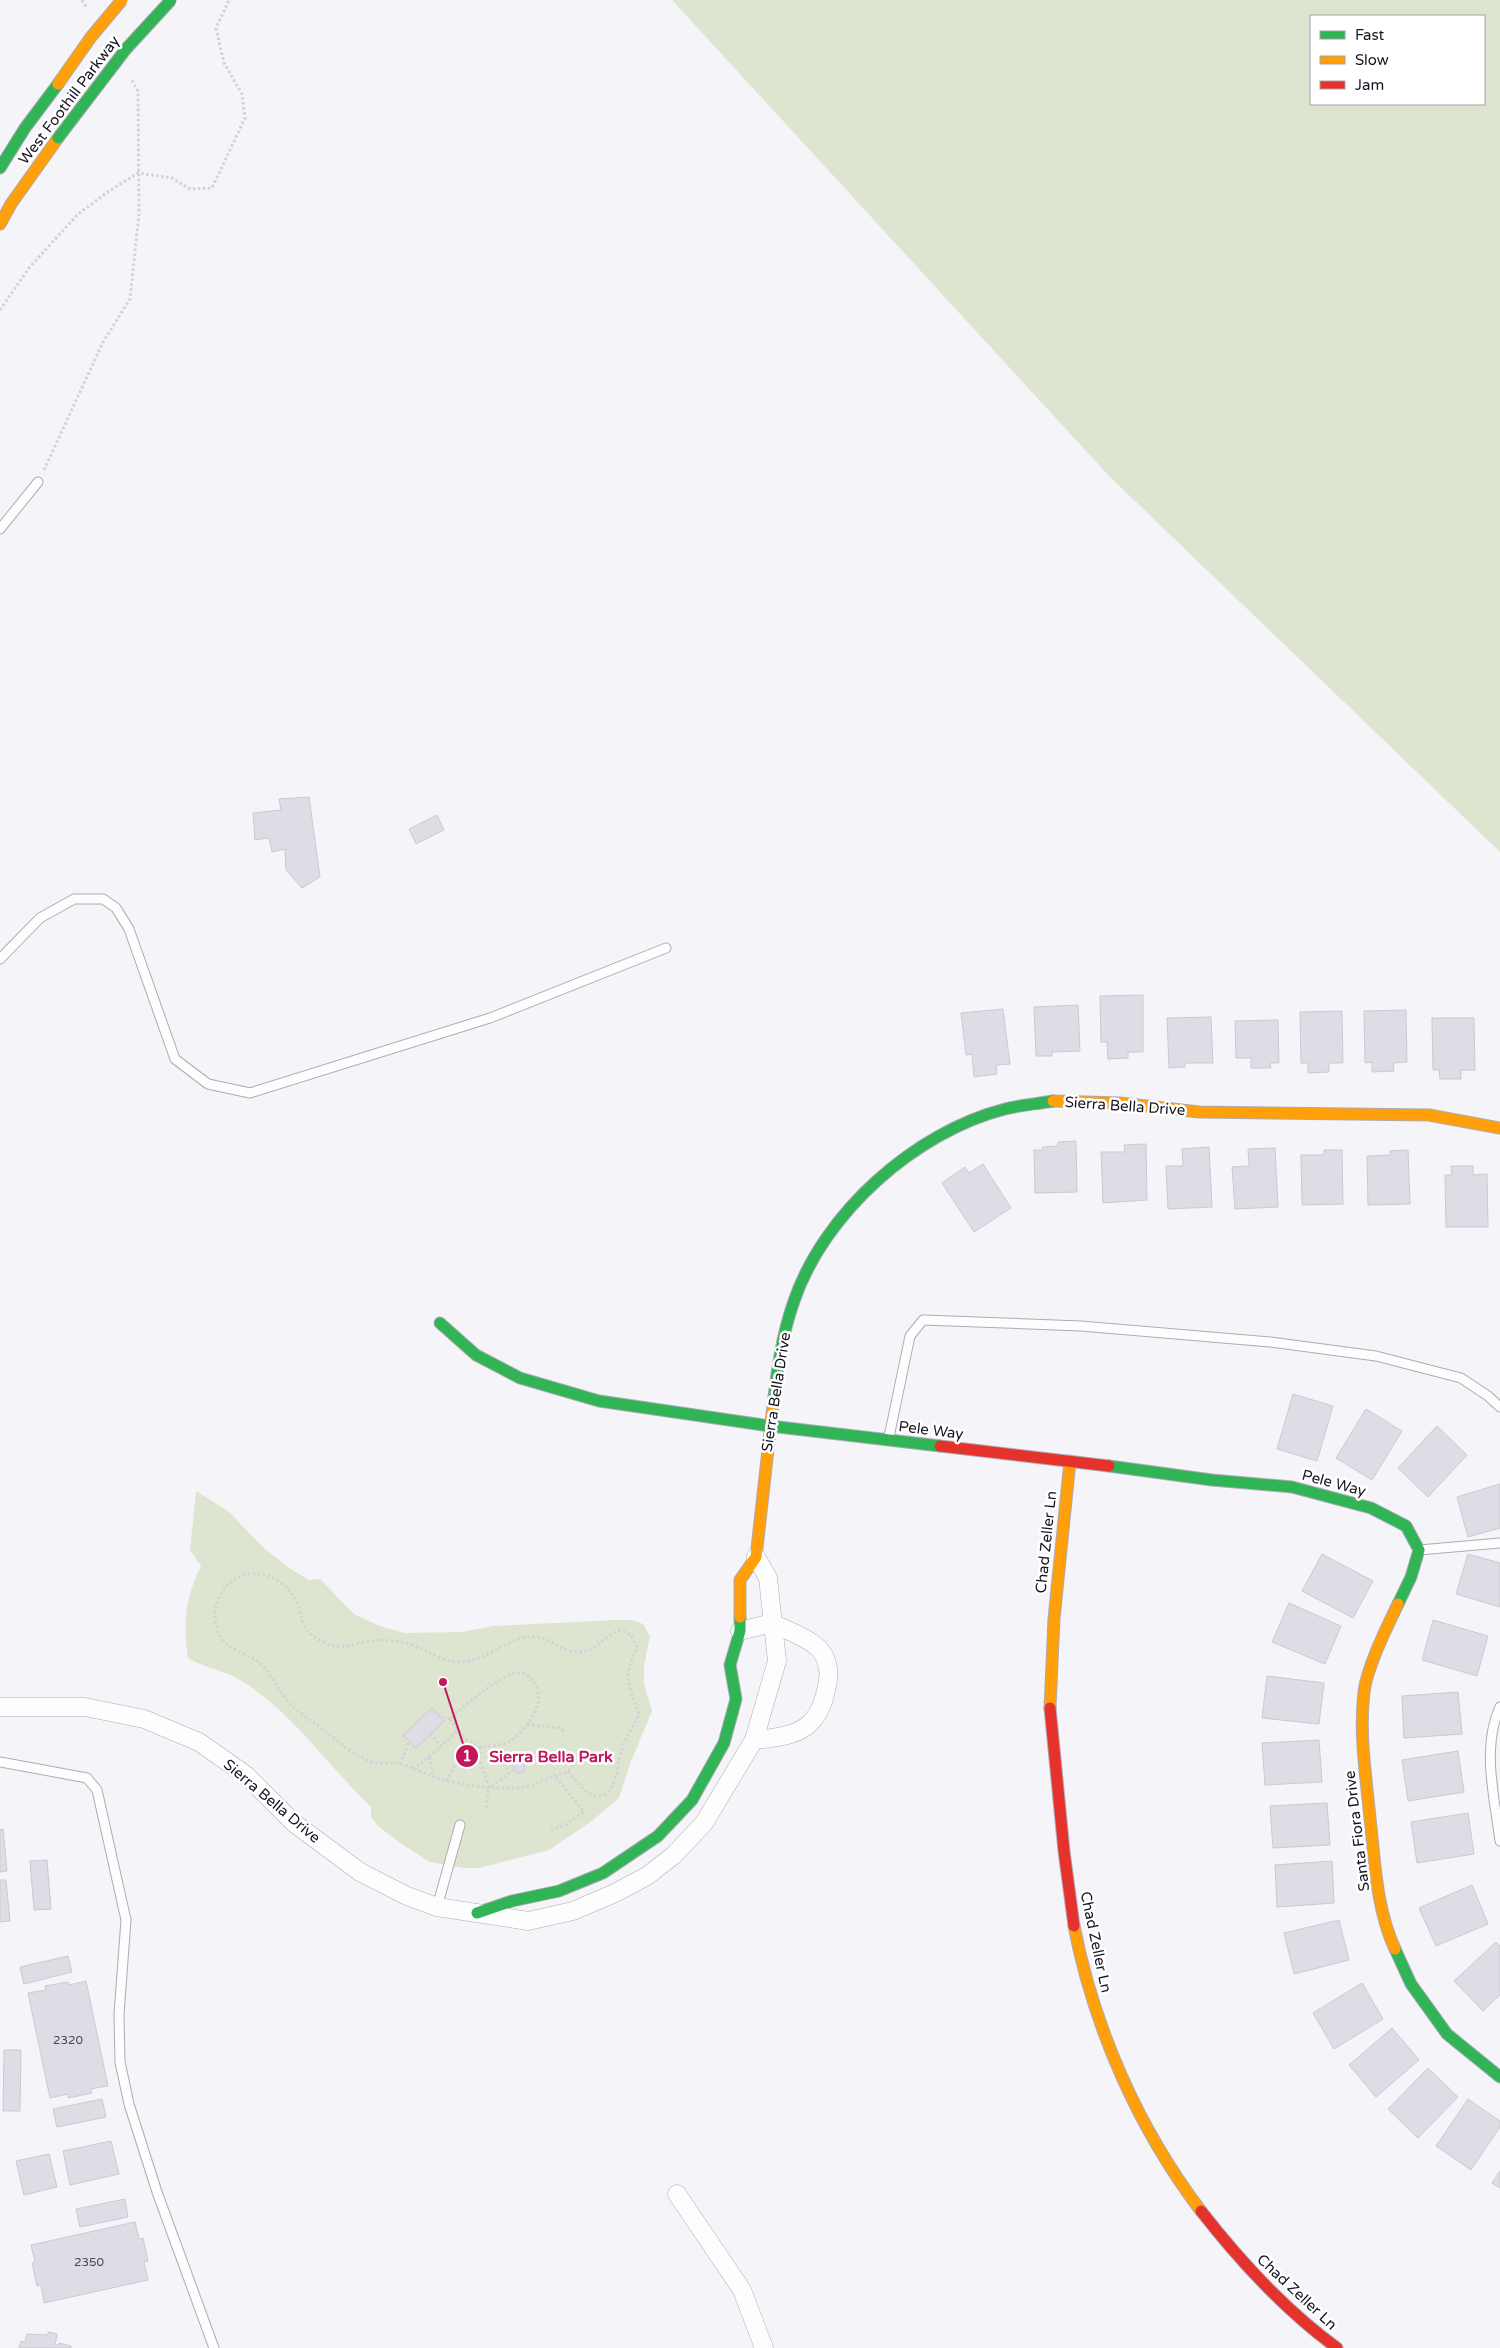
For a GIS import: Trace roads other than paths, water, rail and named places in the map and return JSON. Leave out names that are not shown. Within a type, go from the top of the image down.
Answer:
[{"type":"street","name":"West Foothill Parkway","points":[[0,168],[91,37],[122,0]]},
{"type":"street","name":"West Foothill Parkway","points":[[0,224],[58,138],[108,70],[147,23],[171,0]]},
{"type":"street","name":"Sierra Bella Drive","points":[[477,1913],[512,1901],[559,1891],[603,1873],[658,1836],[692,1800],[724,1743],[736,1699],[730,1665],[740,1631],[740,1580],[756,1557],[780,1349],[794,1300],[816,1253],[858,1197],[905,1156],[956,1128],[1004,1109],[1054,1101],[1120,1103],[1199,1112],[1429,1116],[1500,1128]]},
{"type":"street","name":"Pele Way","points":[[440,1323],[476,1354],[520,1378],[600,1401],[770,1426],[1070,1461],[1212,1480],[1292,1487],[1372,1508],[1406,1526],[1419,1550]]},
{"type":"street","name":"Chad Zeller Ln","points":[[1070,1461],[1052,1622],[1050,1716],[1074,1926],[1091,1994],[1117,2066],[1137,2109],[1160,2151],[1191,2200],[1259,2280],[1328,2346]]},
{"type":"street","name":"Santa Fiora Drive","points":[[1419,1550],[1412,1577],[1382,1637],[1364,1692],[1362,1742],[1378,1888],[1388,1936],[1411,1984],[1447,2034],[1500,2077]]},
{"type":"street","name":"Sierra Bella Drive","points":[[0,1707],[85,1708],[144,1719],[199,1742],[246,1775],[294,1823],[360,1872],[407,1896],[437,1906],[528,1920],[537,1919],[573,1911],[615,1893],[647,1876],[674,1855],[704,1823],[754,1740],[777,1661],[768,1578],[756,1557]]},
{"type":"street","points":[[740,1631],[772,1623],[818,1647],[830,1668],[825,1699],[820,1712],[808,1725],[783,1738],[754,1740]]},
{"type":"street","points":[[677,2194],[742,2290],[764,2348]]},
{"type":"lane","points":[[0,529],[38,482]]},
{"type":"lane","points":[[0,958],[40,918],[74,899],[103,899],[116,908],[129,929],[175,1059],[208,1084],[250,1093],[490,1018],[666,948]]},
{"type":"lane","points":[[889,1440],[910,1336],[923,1320],[1082,1326],[1270,1342],[1376,1356],[1460,1378],[1500,1406]]},
{"type":"lane","points":[[1419,1550],[1500,1543]]},
{"type":"lane","points":[[1500,1707],[1493,1722],[1490,1762],[1500,1842]]},
{"type":"lane","points":[[0,1762],[87,1778],[97,1790],[126,1920],[119,2014],[120,2062],[127,2095],[157,2192],[214,2348]]},
{"type":"lane","points":[[437,1906],[460,1825]]},
{"type":"place","name":"Sierra Bella Park","points":[[443,1682]]}]
